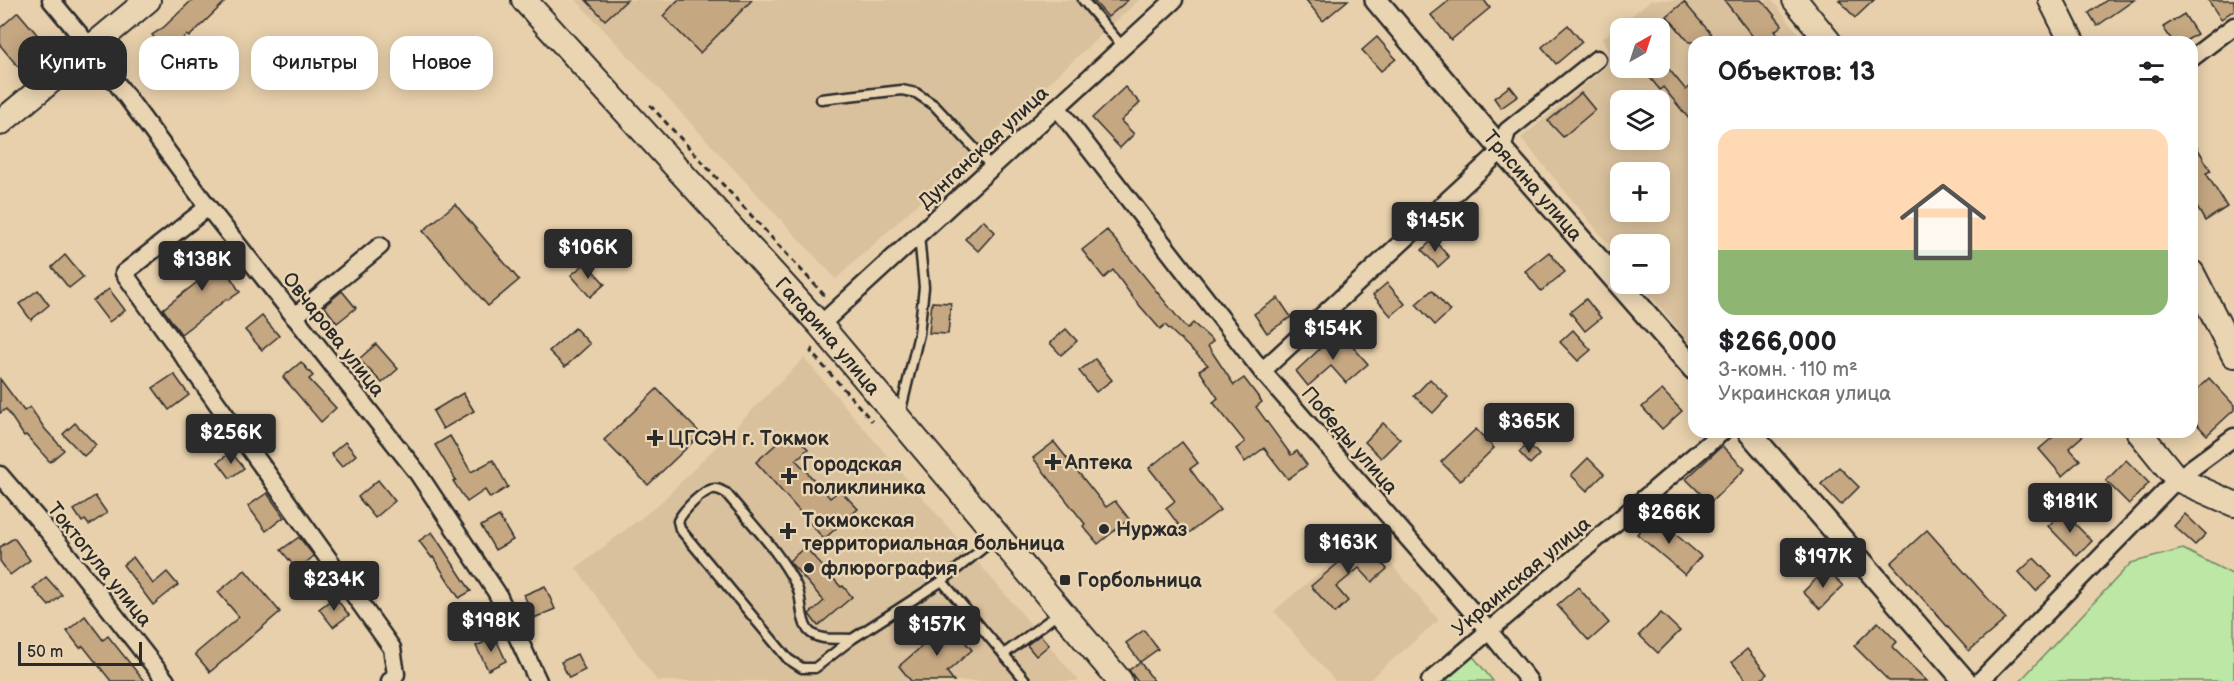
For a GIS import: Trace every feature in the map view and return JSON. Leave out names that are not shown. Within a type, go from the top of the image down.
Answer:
[{"type":"main road","points":[[104,36],[148,0]]},
{"type":"main road","name":"Гагарина улица","points":[[524,0],[829,317],[899,417],[1120,681]]},
{"type":"main road","points":[[1795,0],[1823,36]]},
{"type":"main road","points":[[2051,0],[2069,36]]},
{"type":"main road","points":[[0,123],[39,90]]},
{"type":"main road","points":[[2198,285],[2234,355]]},
{"type":"main road","points":[[2144,438],[2176,479],[2234,504]]},
{"type":"street","name":"Овчарова улица","points":[[51,0],[81,36]]},
{"type":"street","name":"Дунганская улица","points":[[829,317],[1174,0]]},
{"type":"street","name":"Трясина улица","points":[[1376,0],[1502,150],[1688,362]]},
{"type":"street","points":[[2198,53],[2234,26]]},
{"type":"street","points":[[1262,371],[1502,150],[1507,131],[1597,59]]},
{"type":"street","name":"Овчарова улица","points":[[122,90],[208,207],[417,472],[496,593],[538,681]]},
{"type":"street","name":"Победы улица","points":[[1057,107],[1262,371],[1489,631],[1529,681]]},
{"type":"street","points":[[208,207],[124,273],[392,648],[396,674],[390,681]]},
{"type":"street","points":[[294,317],[380,246]]},
{"type":"street","points":[[1980,681],[2176,479],[2234,437]]},
{"type":"street","name":"Украинская улица","points":[[1430,681],[1715,438]]},
{"type":"street","points":[[1754,438],[1965,681]]},
{"type":"street","name":"Токтогула улица","points":[[0,475],[59,544],[166,681]]},
{"type":"lane","points":[[1083,0],[1123,47]]},
{"type":"lane","points":[[821,99],[902,90],[916,93],[934,105],[992,167]]},
{"type":"lane","points":[[899,417],[919,334],[924,287],[919,234]]},
{"type":"lane","points":[[852,639],[818,638],[808,629],[798,588],[787,569],[726,493],[717,489],[708,489],[682,514],[678,520],[680,529],[788,659],[802,668],[815,668],[852,639],[942,582],[999,535]]},
{"type":"lane","points":[[942,582],[1026,681]]},
{"type":"lane","points":[[1004,654],[1062,611]]},
{"type":"path","points":[[648,103],[829,317]]},
{"type":"shaded area","points":[[576,0],[1139,0],[836,279]]},
{"type":"shaded area","points":[[1651,0],[1772,0],[1798,33],[1794,36],[1688,36],[1688,341],[1649,294],[1670,294],[1670,234],[1610,234],[1610,246],[1521,138],[1610,63],[1610,78],[1670,78],[1670,18],[1628,18]]},
{"type":"shaded area","points":[[1610,33],[1610,53],[1602,39]]},
{"type":"shaded area","name":"Токмокская территориальная больница","points":[[804,358],[1079,681],[657,681],[576,568],[658,505]]},
{"type":"shaded area","points":[[1365,534],[1439,620],[1368,681],[1335,681],[1274,611]]},
{"type":"green space","points":[[2183,549],[2234,575],[2234,681],[2020,681],[2131,563]]},
{"type":"green space","points":[[1472,655],[1493,681],[1443,681]]},
{"type":"building","points":[[192,0],[227,0],[190,36],[152,35],[164,27]]},
{"type":"building","points":[[586,0],[627,0],[605,20]]},
{"type":"building","points":[[678,0],[752,0],[700,53],[663,16]]},
{"type":"building","points":[[1093,0],[1128,0],[1108,17]]},
{"type":"building","points":[[1306,0],[1348,0],[1323,21]]},
{"type":"building","points":[[1450,0],[1484,0],[1490,8],[1451,40],[1431,15]]},
{"type":"building","points":[[1724,0],[1762,0],[1782,25],[1775,31],[1779,36],[1752,36]]},
{"type":"building","points":[[1839,0],[1874,0],[1855,18]]},
{"type":"building","points":[[2107,0],[2134,0],[2097,26],[2089,13]]},
{"type":"building","points":[[2208,0],[2234,0],[2234,10],[2221,19]]},
{"type":"building","points":[[1684,2],[1713,36],[1688,36],[1688,41],[1667,16]]},
{"type":"building","points":[[18,12],[38,36],[18,36],[18,67],[0,45],[0,28]]},
{"type":"building","points":[[2184,14],[2197,34],[2169,36],[2163,27]]},
{"type":"building","points":[[1568,25],[1582,42],[1556,64],[1542,47]]},
{"type":"building","points":[[1377,37],[1396,59],[1381,71],[1362,50]]},
{"type":"building","points":[[1670,70],[1686,90],[1688,88],[1688,118],[1670,96],[1670,90],[1663,87],[1660,90],[1650,78],[1670,78]]},
{"type":"building","points":[[1510,86],[1518,96],[1501,108],[1494,98]]},
{"type":"building","points":[[1125,87],[1140,103],[1121,121],[1134,134],[1120,148],[1092,118]]},
{"type":"building","points":[[1581,93],[1595,110],[1563,137],[1548,121]]},
{"type":"building","points":[[2198,149],[2211,171],[2206,173],[2227,207],[2205,221],[2198,209]]},
{"type":"building","points":[[455,204],[519,280],[488,306],[423,231]]},
{"type":"building","points":[[983,220],[995,232],[978,251],[965,239]]},
{"type":"building","points":[[1107,230],[1187,329],[1193,323],[1213,341],[1208,346],[1234,385],[1244,378],[1262,402],[1256,407],[1291,455],[1297,451],[1307,465],[1288,479],[1264,448],[1245,462],[1236,449],[1245,442],[1213,402],[1218,398],[1199,370],[1208,365],[1165,325],[1160,329],[1113,270],[1104,278],[1082,250]]},
{"type":"building","points":[[1433,239],[1449,257],[1438,267],[1422,250]]},
{"type":"building","points":[[205,246],[223,265],[240,292],[227,299],[181,334],[163,309],[205,276],[190,260]]},
{"type":"building","points":[[1549,252],[1565,272],[1541,291],[1525,271]]},
{"type":"building","points":[[65,255],[83,277],[69,288],[52,267]]},
{"type":"building","points":[[586,263],[605,284],[590,297],[571,275]]},
{"type":"building","points":[[1387,283],[1405,304],[1391,316],[1373,295]]},
{"type":"building","points":[[109,289],[125,310],[109,322],[93,301]]},
{"type":"building","points":[[38,290],[49,305],[31,320],[19,304]]},
{"type":"building","points":[[1432,290],[1450,311],[1435,325],[1416,304]]},
{"type":"building","points":[[342,291],[356,308],[337,323],[324,306]]},
{"type":"building","points":[[1278,298],[1291,317],[1267,333],[1254,314]]},
{"type":"building","points":[[1586,299],[1601,318],[1585,331],[1570,312]]},
{"type":"building","points":[[932,302],[951,303],[948,334],[929,333]]},
{"type":"building","points":[[262,316],[279,336],[262,350],[245,330]]},
{"type":"building","points":[[575,328],[590,344],[565,367],[549,351]]},
{"type":"building","points":[[1066,329],[1077,341],[1061,355],[1050,343]]},
{"type":"building","points":[[1573,330],[1591,350],[1578,361],[1560,342]]},
{"type":"building","points":[[1339,331],[1368,364],[1346,383],[1331,366],[1308,386],[1296,371]]},
{"type":"building","points":[[376,344],[398,369],[382,383],[359,359]]},
{"type":"building","points":[[1095,359],[1112,380],[1096,392],[1079,371]]},
{"type":"building","points":[[301,362],[313,376],[309,379],[336,408],[321,422],[283,377]]},
{"type":"building","points":[[174,374],[189,395],[169,410],[153,388]]},
{"type":"building","points":[[2209,378],[2234,405],[2234,410],[2207,435],[2198,425],[2198,388]]},
{"type":"building","points":[[0,379],[24,411],[30,407],[45,429],[64,450],[50,462],[26,435],[24,436],[6,409],[0,413]]},
{"type":"building","points":[[1430,379],[1448,397],[1433,413],[1414,396]]},
{"type":"building","points":[[657,389],[701,434],[648,485],[604,440]]},
{"type":"building","points":[[1662,390],[1682,411],[1662,429],[1642,407]]},
{"type":"building","points":[[463,393],[474,411],[443,429],[433,411]]},
{"type":"building","points":[[75,423],[96,445],[84,456],[63,434]]},
{"type":"building","points":[[1383,423],[1400,439],[1381,458],[1365,442]]},
{"type":"building","points":[[1476,429],[1494,448],[1460,481],[1441,462]]},
{"type":"building","name":"Городская поликлиника","points":[[791,431],[808,449],[796,460],[830,498],[840,490],[858,509],[824,539],[756,462]]},
{"type":"building","points":[[450,436],[471,472],[493,460],[508,487],[490,498],[485,490],[467,502],[453,481],[456,480],[435,445]]},
{"type":"building","points":[[2052,438],[2080,438],[2069,448],[2080,460],[2062,476],[2039,449]]},
{"type":"building","points":[[345,442],[356,455],[342,467],[331,454]]},
{"type":"building","points":[[1054,442],[1106,507],[1115,501],[1129,519],[1098,544],[1033,458]]},
{"type":"building","points":[[1182,442],[1198,463],[1190,469],[1220,510],[1186,535],[1166,508],[1175,501],[1149,468]]},
{"type":"building","points":[[1529,444],[1539,455],[1530,464],[1519,452]]},
{"type":"building","points":[[1722,446],[1745,469],[1710,503],[1686,479]]},
{"type":"building","points":[[231,452],[244,468],[230,478],[218,462]]},
{"type":"building","points":[[1588,458],[1604,474],[1587,491],[1571,475]]},
{"type":"building","points":[[2126,460],[2149,483],[2129,504],[2106,481]]},
{"type":"building","points":[[1839,467],[1859,487],[1841,505],[1821,484]]},
{"type":"building","points":[[378,480],[395,501],[375,518],[358,497]]},
{"type":"building","points":[[267,493],[284,517],[266,531],[248,506]]},
{"type":"building","points":[[95,496],[107,513],[89,525],[85,520],[82,522],[74,510]]},
{"type":"building","points":[[2063,512],[2092,541],[2077,556],[2048,526]]},
{"type":"building","points":[[2185,514],[2206,534],[2195,545],[2174,526]]},
{"type":"building","points":[[1653,515],[1701,556],[1685,575],[1637,534]]},
{"type":"building","points":[[499,516],[513,540],[495,550],[481,526]]},
{"type":"building","points":[[1927,530],[2006,619],[1969,651],[1891,563]]},
{"type":"building","points":[[432,532],[471,591],[459,598],[433,557],[419,541]]},
{"type":"building","points":[[299,537],[314,556],[297,570],[281,550]]},
{"type":"building","points":[[14,538],[30,560],[10,575],[0,561],[0,547]]},
{"type":"building","points":[[1363,542],[1387,569],[1372,582],[1359,568],[1336,587],[1348,601],[1335,613],[1311,586]]},
{"type":"building","points":[[805,547],[852,597],[818,626],[809,614],[824,601],[789,561]]},
{"type":"building","points":[[133,557],[153,584],[167,572],[178,585],[153,605],[123,565]]},
{"type":"building","points":[[2034,558],[2052,577],[2036,591],[2019,572]]},
{"type":"building","points":[[1826,569],[1843,586],[1820,609],[1803,592]]},
{"type":"building","points":[[245,570],[280,612],[210,672],[195,654],[239,617],[218,592]]},
{"type":"building","points":[[46,577],[62,595],[49,606],[33,588]]},
{"type":"building","points":[[545,586],[555,609],[534,618],[524,595]]},
{"type":"building","points":[[1578,587],[1609,623],[1589,641],[1557,605]]},
{"type":"building","points":[[335,597],[349,615],[333,627],[319,609]]},
{"type":"building","points":[[1661,613],[1680,631],[1658,653],[1639,635]]},
{"type":"building","points":[[85,616],[103,640],[108,636],[144,681],[111,681],[83,646],[80,648],[67,631]]},
{"type":"building","points":[[1878,622],[1897,642],[1892,647],[1927,681],[1889,681],[1854,646]]},
{"type":"building","points":[[949,623],[972,650],[947,672],[954,681],[911,681],[899,666]]},
{"type":"building","points":[[1144,630],[1158,649],[1140,662],[1126,643]]},
{"type":"building","points":[[1040,635],[1049,645],[1036,656],[1027,645]]},
{"type":"building","points":[[495,637],[506,661],[488,670],[476,646]]},
{"type":"building","points":[[1747,649],[1767,674],[1759,681],[1747,681],[1732,662]]},
{"type":"building","points":[[577,654],[585,670],[569,678],[561,662]]},
{"type":"building","points":[[1140,662],[1154,681],[1137,681],[1129,670]]},
{"type":"place","name":"ЦГСЭН г. Токмок","points":[[655,438]]},
{"type":"place","name":"Аптека","points":[[1053,462]]},
{"type":"place","name":"Городская поликлиника","points":[[789,476]]},
{"type":"place","name":"Нуржаз","points":[[1104,529]]},
{"type":"place","name":"Токмокская территориальная больница","points":[[788,531]]},
{"type":"place","name":"флюрография","points":[[809,568]]},
{"type":"place","name":"Горбольница","points":[[1065,580]]}]
